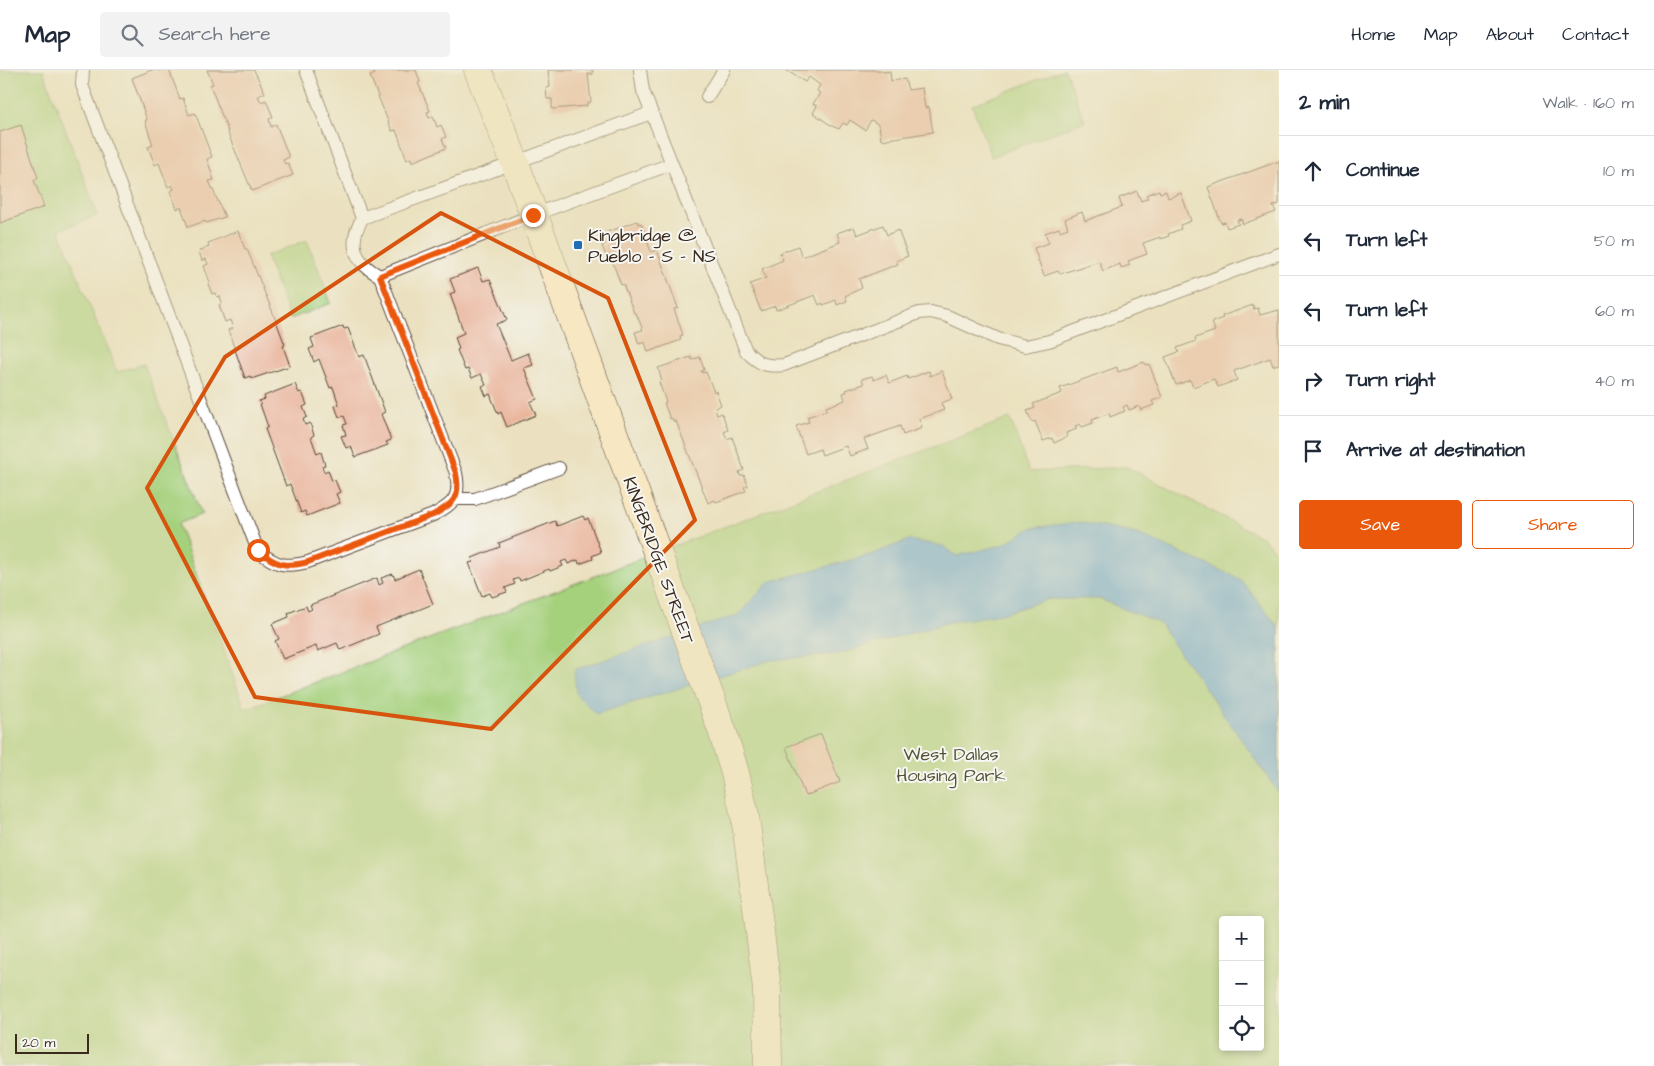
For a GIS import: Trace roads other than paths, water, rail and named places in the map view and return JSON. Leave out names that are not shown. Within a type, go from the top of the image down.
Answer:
[{"type":"street","name":"KINGBRIDGE STREET","points":[[478,70],[515,164],[722,730],[735,773],[745,816],[756,899],[766,989],[768,1066]]},
{"type":"lane","points":[[83,70],[82,85],[258,550],[273,563],[292,566],[308,562],[433,515],[446,508],[455,499],[458,485],[456,473],[380,276],[366,269],[356,253],[355,237],[362,218],[306,70]]},
{"type":"lane","points":[[640,70],[643,92],[746,351],[756,361],[769,367],[784,366],[919,313],[931,312],[947,316],[998,339],[1025,346],[1041,343],[1279,254]]},
{"type":"lane","points":[[707,97],[724,70]]},
{"type":"lane","points":[[362,218],[652,113]]},
{"type":"lane","points":[[380,276],[533,215],[671,164]]},
{"type":"lane","points":[[455,499],[475,499],[559,468]]},
{"type":"water","points":[[1079,522],[1137,534],[1240,579],[1279,628],[1279,793],[1159,623],[1099,599],[1049,599],[1001,614],[950,622],[838,654],[771,660],[596,714],[576,694],[574,670],[738,615],[769,582],[873,554],[909,540],[943,546],[957,556],[1002,545],[1031,528]]},
{"type":"place","name":"Kingbridge @ Pueblo - S - NS","points":[[578,245]]},
{"type":"park label","name":"West Dallas Housing Park","points":[[951,764]]}]
